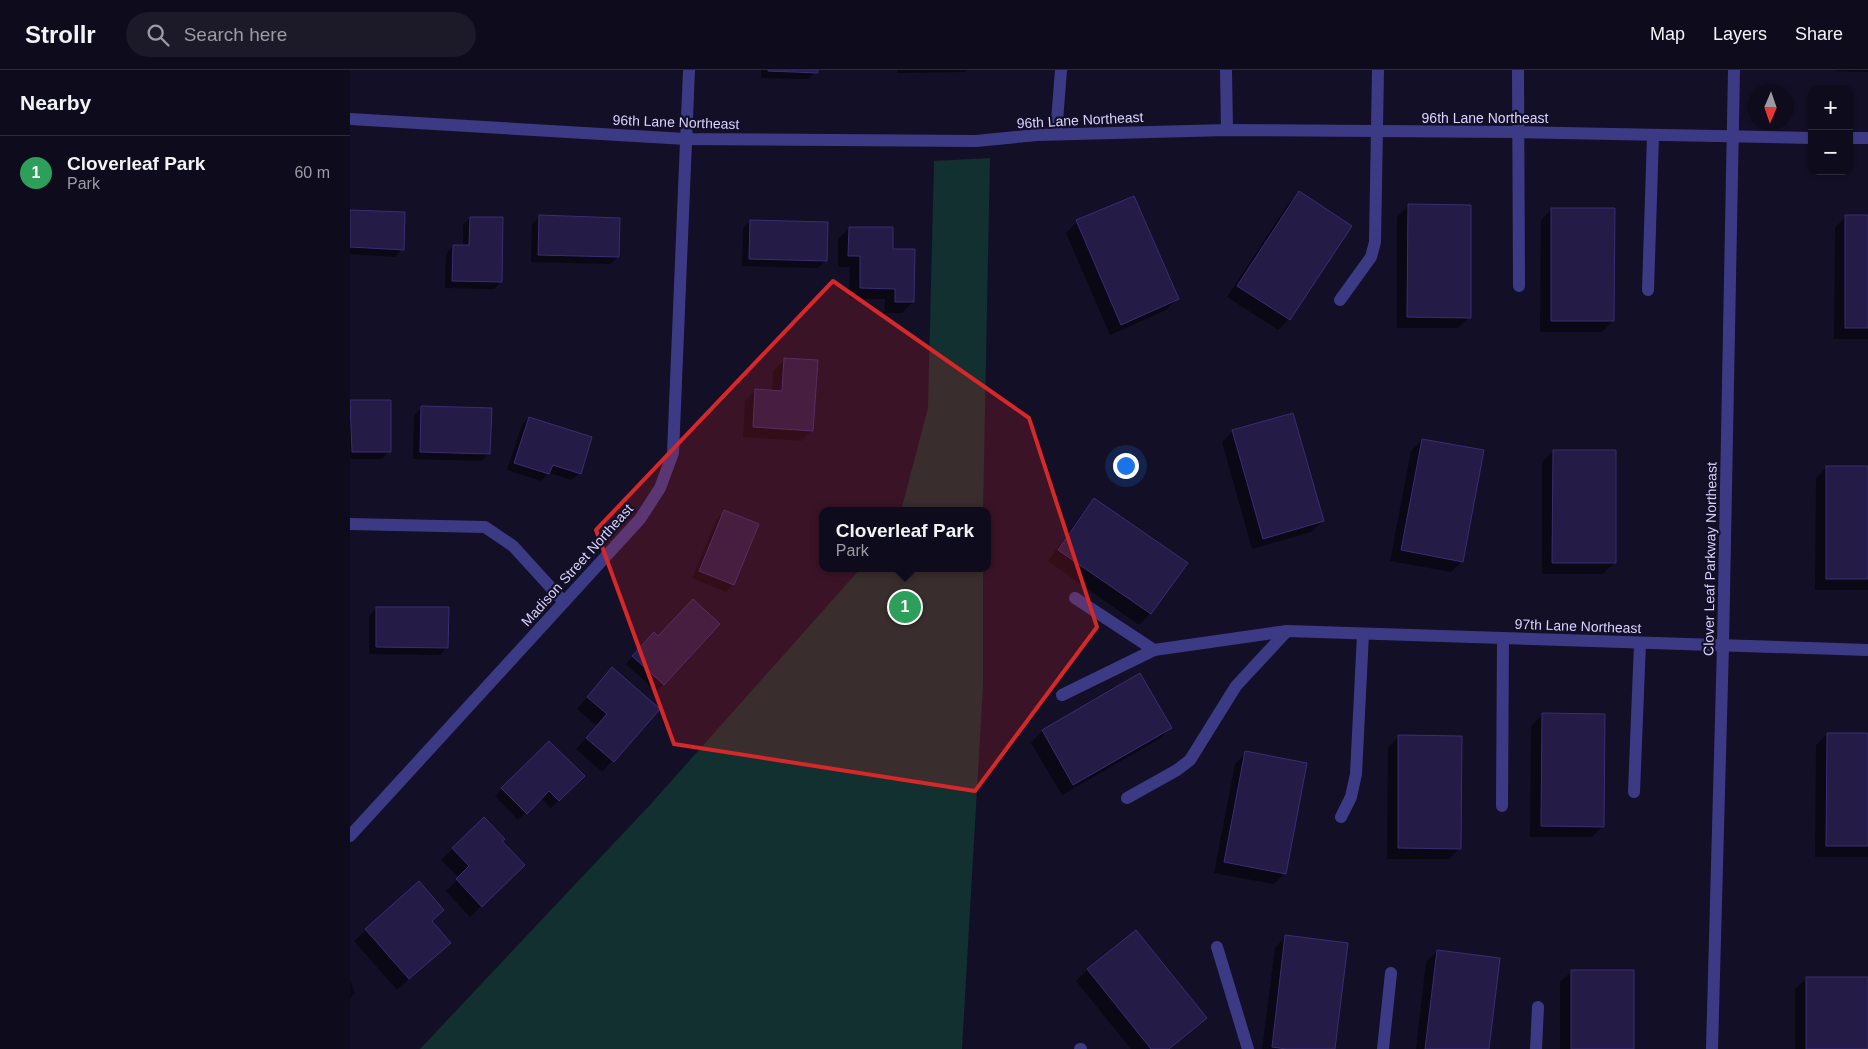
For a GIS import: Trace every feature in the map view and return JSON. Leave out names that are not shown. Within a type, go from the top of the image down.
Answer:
[{"type":"street","name":"Madison Street Northeast","points":[[350,836],[640,519],[660,488],[673,453],[689,70]]},
{"type":"street","points":[[1056,134],[1061,70]]},
{"type":"street","points":[[1226,70],[1227,130]]},
{"type":"street","points":[[1340,300],[1371,257],[1375,242],[1378,70]]},
{"type":"street","points":[[1518,70],[1518,286]]},
{"type":"street","name":"Clover Leaf Parkway Northeast","points":[[1712,1049],[1724,645],[1734,70]]},
{"type":"street","name":"96th Lane Northeast","points":[[350,119],[686,139],[976,141],[1056,134],[1227,130],[1517,132],[1808,138]]},
{"type":"street","points":[[1648,290],[1653,136]]},
{"type":"street","points":[[1853,138],[1868,138]]},
{"type":"street","points":[[350,524],[485,527],[513,546],[564,602]]},
{"type":"street","points":[[1075,598],[1154,650]]},
{"type":"street","points":[[1127,798],[1177,770],[1190,760],[1236,686],[1287,631]]},
{"type":"street","name":"97th Lane Northeast","points":[[1062,695],[1154,650],[1287,631],[1868,650]]},
{"type":"street","points":[[1341,817],[1351,797],[1356,774],[1363,634]]},
{"type":"street","points":[[1502,806],[1503,638]]},
{"type":"street","points":[[1634,792],[1640,643]]},
{"type":"street","points":[[1217,947],[1248,1049]]},
{"type":"street","points":[[1383,1049],[1391,973]]},
{"type":"street","points":[[1536,1049],[1538,1007]]},
{"type":"highlighted area","points":[[833,281],[1029,418],[1097,627],[975,791],[674,744],[596,530]]},
{"type":"green space","points":[[990,158],[983,507],[902,507],[928,408],[934,161]]},
{"type":"green space","points":[[857,572],[983,572],[983,685],[962,1049],[420,1049],[649,806]]},
{"type":"building","points":[[818,70],[818,73],[768,71]]},
{"type":"building","points":[[1299,191],[1352,226],[1290,320],[1237,286]]},
{"type":"building","points":[[1134,196],[1179,299],[1121,325],[1076,220]]},
{"type":"building","points":[[1408,204],[1471,205],[1471,318],[1407,317]]},
{"type":"building","points":[[1551,208],[1615,208],[1614,321],[1551,321]]},
{"type":"building","points":[[350,210],[405,212],[404,250],[350,247]]},
{"type":"building","points":[[539,215],[620,218],[619,257],[538,255]]},
{"type":"building","points":[[1845,215],[1868,215],[1868,328],[1845,328]]},
{"type":"building","points":[[470,217],[503,217],[502,282],[452,281],[453,245],[469,245]]},
{"type":"building","points":[[750,220],[828,222],[827,261],[749,259]]},
{"type":"building","points":[[849,227],[893,227],[893,249],[915,249],[914,302],[895,302],[895,289],[860,288],[860,256],[848,256]]},
{"type":"building","points":[[784,358],[818,360],[813,431],[753,427],[755,389],[782,391]]},
{"type":"building","points":[[350,400],[391,400],[391,452],[352,452]]},
{"type":"building","points":[[421,406],[492,408],[490,454],[420,452]]},
{"type":"building","points":[[1293,413],[1324,521],[1263,539],[1232,430]]},
{"type":"building","points":[[529,417],[592,437],[581,474],[553,465],[549,474],[514,463]]},
{"type":"building","points":[[1422,439],[1484,450],[1463,562],[1401,550]]},
{"type":"building","points":[[1553,450],[1616,450],[1616,563],[1552,563]]},
{"type":"building","points":[[1826,466],[1868,466],[1868,579],[1826,579]]},
{"type":"building","points":[[1094,498],[1188,563],[1151,614],[1058,550]]},
{"type":"building","points":[[724,510],[759,524],[734,585],[699,571]]},
{"type":"building","points":[[693,599],[720,624],[664,685],[632,656],[654,632],[658,636]]},
{"type":"building","points":[[376,607],[449,607],[448,648],[376,647]]},
{"type":"building","points":[[612,667],[660,709],[614,762],[586,738],[607,714],[587,697]]},
{"type":"building","points":[[1140,673],[1172,728],[1073,785],[1042,730]]},
{"type":"building","points":[[1542,713],[1605,714],[1604,827],[1541,826]]},
{"type":"building","points":[[1827,733],[1868,733],[1868,846],[1826,846]]},
{"type":"building","points":[[1398,735],[1462,736],[1461,849],[1398,848]]},
{"type":"building","points":[[549,741],[585,776],[559,801],[549,791],[527,814],[501,788]]},
{"type":"building","points":[[1245,751],[1307,763],[1286,874],[1224,862]]},
{"type":"building","points":[[484,817],[505,839],[502,841],[525,865],[482,907],[456,879],[469,866],[452,848]]},
{"type":"building","points":[[419,881],[444,910],[432,921],[451,943],[409,979],[365,929]]},
{"type":"building","points":[[1136,930],[1207,1018],[1169,1049],[1151,1049],[1087,969]]},
{"type":"building","points":[[1285,935],[1348,943],[1335,1049],[1286,1049],[1272,1047]]},
{"type":"building","points":[[1437,950],[1500,958],[1489,1049],[1425,1049]]},
{"type":"building","points":[[1571,970],[1634,970],[1634,1049],[1571,1049]]},
{"type":"building","points":[[1806,977],[1868,977],[1868,1049],[1806,1049]]},
{"type":"place","name":"Cloverleaf Park","points":[[905,607]]}]
